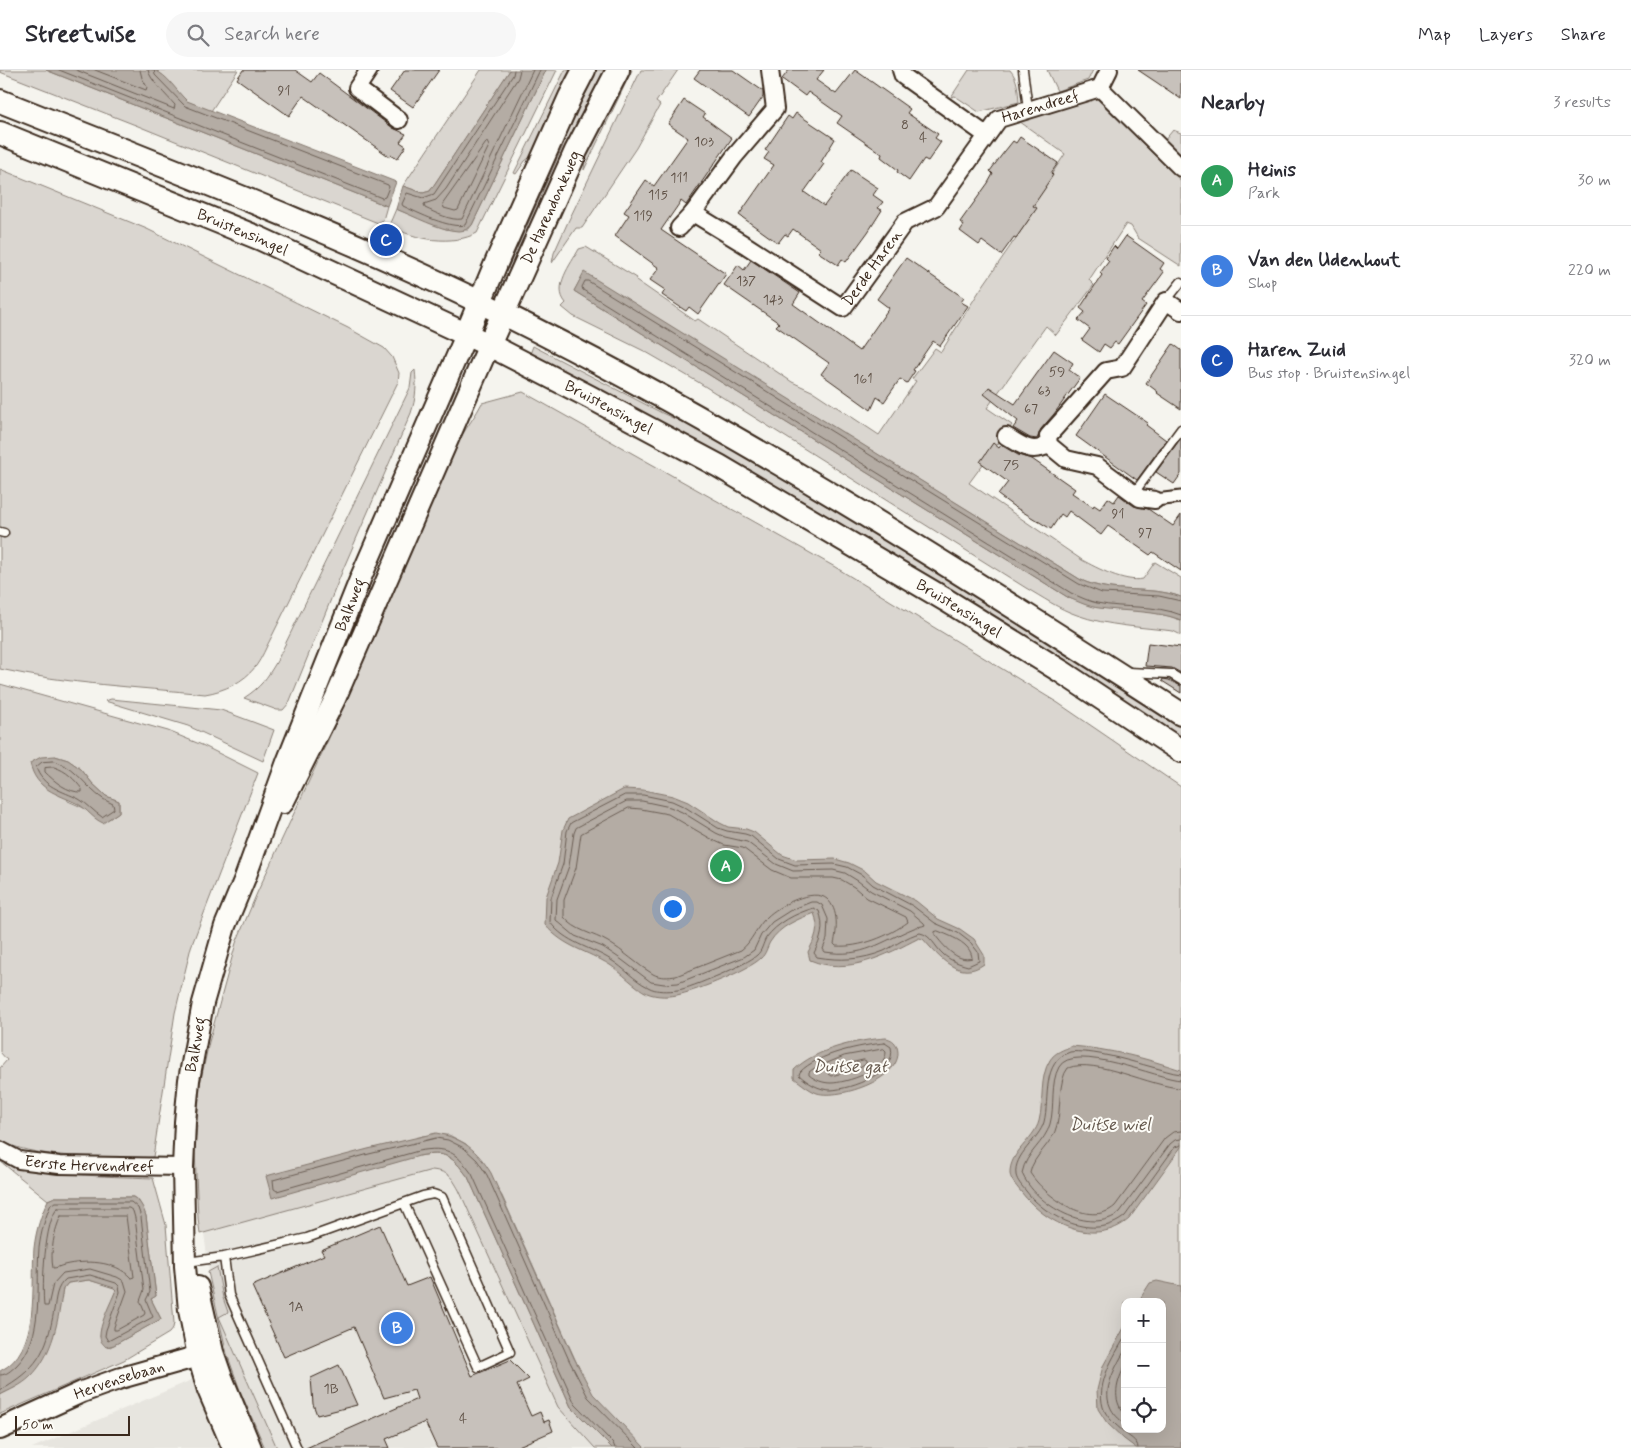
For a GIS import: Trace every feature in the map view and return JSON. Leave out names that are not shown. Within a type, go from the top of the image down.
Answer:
[{"type":"main road","name":"De Harendonkweg","points":[[466,335],[562,115],[584,70]]},
{"type":"main road","name":"De Harendonkweg","points":[[489,346],[576,151],[618,70]]},
{"type":"main road","name":"Bruistensingel","points":[[0,101],[395,262],[503,313],[692,412],[739,439],[839,499],[1181,714]]},
{"type":"main road","name":"Bruistensingel","points":[[0,133],[261,239],[489,346],[718,466],[806,516],[1046,662],[1181,751]]},
{"type":"street","points":[[369,70],[357,88],[400,120]]},
{"type":"street","points":[[679,228],[775,109],[770,70]]},
{"type":"street","points":[[901,70],[903,76],[986,135]]},
{"type":"street","name":"Harendreef","points":[[986,135],[999,119],[1100,88],[1108,70]]},
{"type":"street","name":"Harendreef","points":[[1100,88],[1181,168]]},
{"type":"street","name":"Derde Haren","points":[[692,213],[843,308],[905,222],[936,207],[986,135]]},
{"type":"street","points":[[1181,310],[1166,301],[1122,368],[1106,371],[1048,436],[1049,445],[1066,459],[1097,466],[1140,498],[1155,500],[1181,497]]},
{"type":"street","name":"Balkweg","points":[[251,1448],[220,1375],[205,1354],[189,1310],[185,1266],[183,1167],[185,1122],[189,1080],[203,1003],[226,926],[286,762],[361,576],[466,335]]},
{"type":"street","name":"Balkweg","points":[[245,878],[336,699],[489,346]]},
{"type":"street","points":[[1006,436],[1028,449],[1040,449],[1049,445]]},
{"type":"street","name":"Eerste Hervendreef","points":[[0,1150],[19,1160],[60,1164],[183,1167]]},
{"type":"street","name":"Balkweg","points":[[185,1216],[194,1261],[208,1390],[233,1448]]},
{"type":"street","name":"Hervensebaan","points":[[0,1429],[82,1392],[121,1378],[205,1354]]},
{"type":"lane","points":[[1023,70],[1028,109]]},
{"type":"lane","points":[[1166,301],[1181,282]]},
{"type":"lane","points":[[1134,493],[1181,429]]},
{"type":"lane","points":[[1116,672],[1171,674],[1181,680]]},
{"type":"lane","points":[[194,1261],[224,1257],[307,1238],[404,1203],[433,1194],[442,1197],[510,1352],[478,1367],[404,1203]]},
{"type":"lane","points":[[224,1257],[230,1295],[297,1448]]},
{"type":"shaded area","points":[[0,70],[46,70],[387,206],[383,220],[378,223],[0,72]]},
{"type":"shaded area","points":[[154,70],[238,70],[211,111],[186,101],[159,72]]},
{"type":"shaded area","points":[[481,70],[510,70],[430,191],[423,193],[403,186]]},
{"type":"shaded area","points":[[546,70],[557,70],[477,233],[457,239],[434,240],[411,235],[391,226],[390,223],[396,209],[446,229],[468,230]]},
{"type":"shaded area","points":[[565,70],[573,70],[533,155],[525,161],[516,174],[514,173]]},
{"type":"shaded area","points":[[592,70],[606,70],[512,270],[508,268],[562,148],[571,120]]},
{"type":"shaded area","points":[[625,70],[632,70],[584,170],[585,153]]},
{"type":"shaded area","points":[[641,70],[678,70],[656,102],[660,105],[636,148],[582,228],[576,228],[552,263],[554,253],[567,224]]},
{"type":"shaded area","points":[[969,70],[1010,70],[1016,81],[1019,102],[979,112],[955,96],[951,97]]},
{"type":"shaded area","points":[[1047,70],[1093,70],[1088,80],[1057,91]]},
{"type":"shaded area","points":[[1089,97],[1097,99],[1181,181],[1181,266],[1138,238],[1131,226],[1126,224],[1089,280],[1094,285],[1056,335],[1046,326],[987,408],[1012,425],[969,483],[1082,560],[1103,571],[1128,579],[1143,579],[1155,562],[1181,578],[1181,597],[1156,591],[1118,589],[1093,585],[1081,580],[584,273],[574,291],[1069,598],[1096,606],[1153,613],[1181,620],[1181,635],[1173,631],[1100,622],[1057,606],[698,382],[646,352],[573,316],[562,307],[566,303],[562,297],[561,290],[564,276],[579,249],[586,247],[637,278],[636,280],[695,321],[698,319],[792,382],[814,392],[879,435],[916,381],[912,379],[935,348],[941,352],[980,290],[1034,212],[1031,205],[1065,154],[1016,119]]},
{"type":"shaded area","points":[[1173,130],[1181,133],[1181,158],[1164,141]]},
{"type":"shaded area","points":[[0,169],[147,229],[348,328],[384,348],[392,357],[399,373],[398,382],[260,660],[246,677],[219,691],[205,694],[76,682],[0,669]]},
{"type":"shaded area","points":[[533,346],[662,413],[735,446],[1181,723],[1181,741],[529,357]]},
{"type":"shaded area","points":[[415,370],[416,392],[411,413],[344,567],[289,703],[283,710],[277,710],[244,698],[263,682],[277,661],[410,388],[412,373]]},
{"type":"shaded area","points":[[523,392],[835,567],[1058,703],[1181,787],[1181,1448],[643,1448],[591,1395],[502,1196],[466,1144],[449,1135],[422,1136],[419,1156],[436,1154],[447,1156],[468,1177],[571,1407],[612,1448],[595,1448],[558,1407],[459,1190],[446,1174],[432,1170],[200,1234],[195,1151],[200,1084],[209,1042],[236,943],[257,893],[341,712],[396,582],[461,437],[482,403]]},
{"type":"shaded area","points":[[0,684],[168,731],[202,745],[258,773],[191,947],[175,1013],[153,1157],[56,1155],[28,1150],[0,1141],[0,1068],[7,1060],[0,1052]],"holes":[[[55,756],[68,760],[81,769],[106,796],[119,801],[119,812],[109,819],[68,801]]]},
{"type":"shaded area","points":[[111,699],[221,710],[274,730],[263,761],[188,726],[105,701]]},
{"type":"shaded area","points":[[441,1133],[564,1381],[631,1448],[32,1448],[222,1367],[201,1211]]},
{"type":"shaded area","points":[[0,1161],[38,1170],[95,1176],[153,1178],[166,1225],[174,1323],[169,1333],[124,1360],[0,1414],[0,1395],[17,1386],[53,1337],[63,1289],[68,1283],[89,1280],[114,1287],[116,1290],[101,1329],[100,1337],[110,1347],[161,1319],[151,1299],[156,1296],[146,1216],[139,1201],[133,1197],[55,1197],[48,1200]]},
{"type":"shaded area","points":[[217,1267],[223,1298],[228,1312],[219,1317],[277,1448],[265,1448],[241,1393],[227,1354],[208,1272]]},
{"type":"water","points":[[46,70],[154,70],[168,79],[187,101],[396,182],[387,206]]},
{"type":"water","points":[[510,70],[546,70],[472,225],[462,231],[451,230],[396,209],[403,186],[423,193],[430,191]]},
{"type":"water","points":[[584,272],[1081,580],[1093,585],[1118,589],[1156,591],[1181,597],[1181,620],[1151,613],[1095,607],[1069,598],[574,291]]},
{"type":"water","points":[[55,756],[68,760],[81,769],[106,796],[119,801],[119,812],[103,823],[78,804],[42,785],[33,772],[30,763],[41,757]]},
{"type":"water","points":[[624,789],[643,790],[673,796],[688,802],[728,827],[754,832],[782,855],[797,860],[835,859],[849,863],[865,871],[876,881],[916,901],[938,919],[960,929],[974,939],[984,955],[984,964],[975,969],[958,969],[943,960],[923,939],[919,938],[880,957],[852,965],[838,966],[810,960],[808,952],[813,943],[817,924],[814,913],[784,927],[774,936],[761,958],[735,974],[677,995],[659,996],[647,993],[610,965],[560,939],[545,925],[546,897],[558,863],[563,830],[568,819]]},
{"type":"water","name":"Duitse gat","points":[[886,1038],[893,1041],[896,1045],[897,1058],[892,1068],[882,1077],[869,1084],[855,1090],[827,1094],[814,1092],[794,1078],[794,1070],[813,1056],[850,1043]]},
{"type":"water","name":"Duitse wiel","points":[[1072,1046],[1100,1049],[1181,1070],[1181,1147],[1129,1219],[1116,1227],[1101,1232],[1087,1232],[1072,1228],[1044,1214],[1022,1193],[1013,1182],[1010,1174],[1013,1159],[1032,1134],[1039,1121],[1044,1074],[1050,1060],[1054,1055]]},
{"type":"water","points":[[436,1133],[462,1142],[475,1152],[486,1165],[574,1358],[593,1394],[645,1448],[612,1448],[571,1407],[468,1177],[452,1159],[436,1154],[419,1156],[272,1198],[266,1176]]},
{"type":"water","points":[[55,1197],[133,1197],[140,1203],[146,1216],[156,1296],[151,1299],[161,1319],[114,1345],[106,1347],[100,1337],[101,1326],[116,1290],[89,1280],[68,1283],[63,1289],[54,1336],[45,1358],[27,1380],[0,1395],[0,1371],[13,1361],[22,1349],[28,1333],[33,1298],[36,1235],[48,1200]]},
{"type":"water","points":[[1157,1281],[1181,1286],[1181,1448],[1136,1448],[1107,1423],[1098,1409],[1097,1390],[1103,1366],[1121,1333],[1121,1433],[1166,1433],[1166,1298],[1141,1298],[1150,1283]]},
{"type":"building","points":[[243,70],[295,70],[312,82],[319,73],[393,128],[406,134],[400,142],[406,146],[397,159],[391,155],[390,157],[303,96],[289,116],[237,79]]},
{"type":"building","points":[[405,70],[439,70],[413,107],[390,91]]},
{"type":"building","points":[[700,70],[733,70],[763,91],[763,97],[749,117],[694,78]]},
{"type":"building","points":[[789,70],[824,70],[816,80],[836,94],[855,70],[910,109],[907,113],[938,134],[935,138],[941,142],[928,161],[924,159],[909,181],[881,157],[882,154],[837,123],[842,116],[808,92],[805,96],[782,79]]},
{"type":"building","points":[[1138,70],[1181,70],[1181,99],[1156,82]]},
{"type":"building","points":[[684,100],[705,114],[703,117],[732,138],[686,205],[681,201],[661,230],[726,274],[698,314],[689,307],[686,311],[662,295],[665,290],[650,280],[659,268],[615,236],[629,215],[624,212],[646,180],[654,186],[688,138],[668,124]]},
{"type":"building","points":[[796,113],[835,139],[821,162],[824,164],[804,192],[824,206],[851,170],[878,188],[873,195],[883,202],[878,208],[882,210],[868,232],[846,262],[842,259],[838,265],[818,252],[821,249],[793,229],[788,236],[785,234],[778,243],[739,215],[774,165],[764,159],[769,152],[765,150],[788,116],[792,119]]},
{"type":"building","points":[[1020,137],[1058,163],[1051,173],[1053,175],[1033,206],[1037,208],[1016,238],[1014,237],[1001,255],[982,241],[979,245],[960,231],[964,225],[960,222],[988,183],[993,174],[990,171],[1013,141],[1016,143]]},
{"type":"building","points":[[1126,236],[1164,263],[1160,269],[1164,272],[1142,302],[1146,305],[1118,344],[1115,342],[1110,348],[1104,344],[1099,352],[1082,340],[1090,329],[1078,320],[1085,312],[1080,308],[1102,275],[1100,273],[1109,261],[1106,258],[1114,246],[1117,249]]},
{"type":"building","points":[[906,258],[964,298],[961,302],[968,306],[940,346],[933,341],[913,370],[915,371],[907,383],[900,379],[884,402],[877,397],[871,410],[821,374],[829,363],[776,326],[779,323],[724,285],[738,265],[744,270],[751,260],[800,293],[793,304],[859,351],[889,308],[877,299]]},
{"type":"building","points":[[1173,344],[1181,350],[1181,409],[1146,383]]},
{"type":"building","points":[[1054,350],[1073,363],[1069,370],[1080,378],[1041,429],[1037,439],[1030,438],[1013,428],[1018,421],[984,394],[989,387],[1015,404]]},
{"type":"building","points":[[1105,394],[1148,423],[1146,425],[1166,440],[1137,480],[1076,436]]},
{"type":"building","points":[[1181,438],[1181,474],[1174,484],[1156,472]]},
{"type":"building","points":[[993,443],[999,448],[1001,445],[1018,455],[1032,459],[1075,489],[1072,493],[1093,507],[1094,505],[1100,509],[1108,498],[1114,502],[1119,495],[1134,506],[1148,509],[1173,526],[1181,515],[1181,571],[1153,552],[1150,555],[1108,526],[1101,535],[1069,511],[1065,517],[1061,514],[1051,529],[1013,506],[998,495],[1008,482],[980,462]]},
{"type":"building","points":[[1148,643],[1181,647],[1181,673],[1172,668],[1145,666]]},
{"type":"building","points":[[1163,679],[1181,686],[1181,693],[1162,681]]},
{"type":"building","points":[[380,1225],[407,1286],[430,1277],[472,1376],[510,1360],[529,1379],[517,1385],[531,1416],[540,1412],[544,1422],[549,1420],[553,1431],[514,1448],[437,1448],[425,1422],[386,1439],[390,1448],[306,1448],[417,1399],[414,1390],[384,1398],[354,1327],[284,1357],[252,1286],[324,1255],[321,1250]]},
{"type":"building","points":[[339,1365],[357,1405],[317,1415],[313,1404],[311,1378]]},
{"type":"place","name":"Haren Zuid","points":[[386,240]]},
{"type":"place","name":"Heinis","points":[[726,866]]},
{"type":"place","name":"Van den Udenhout","points":[[397,1328]]}]
